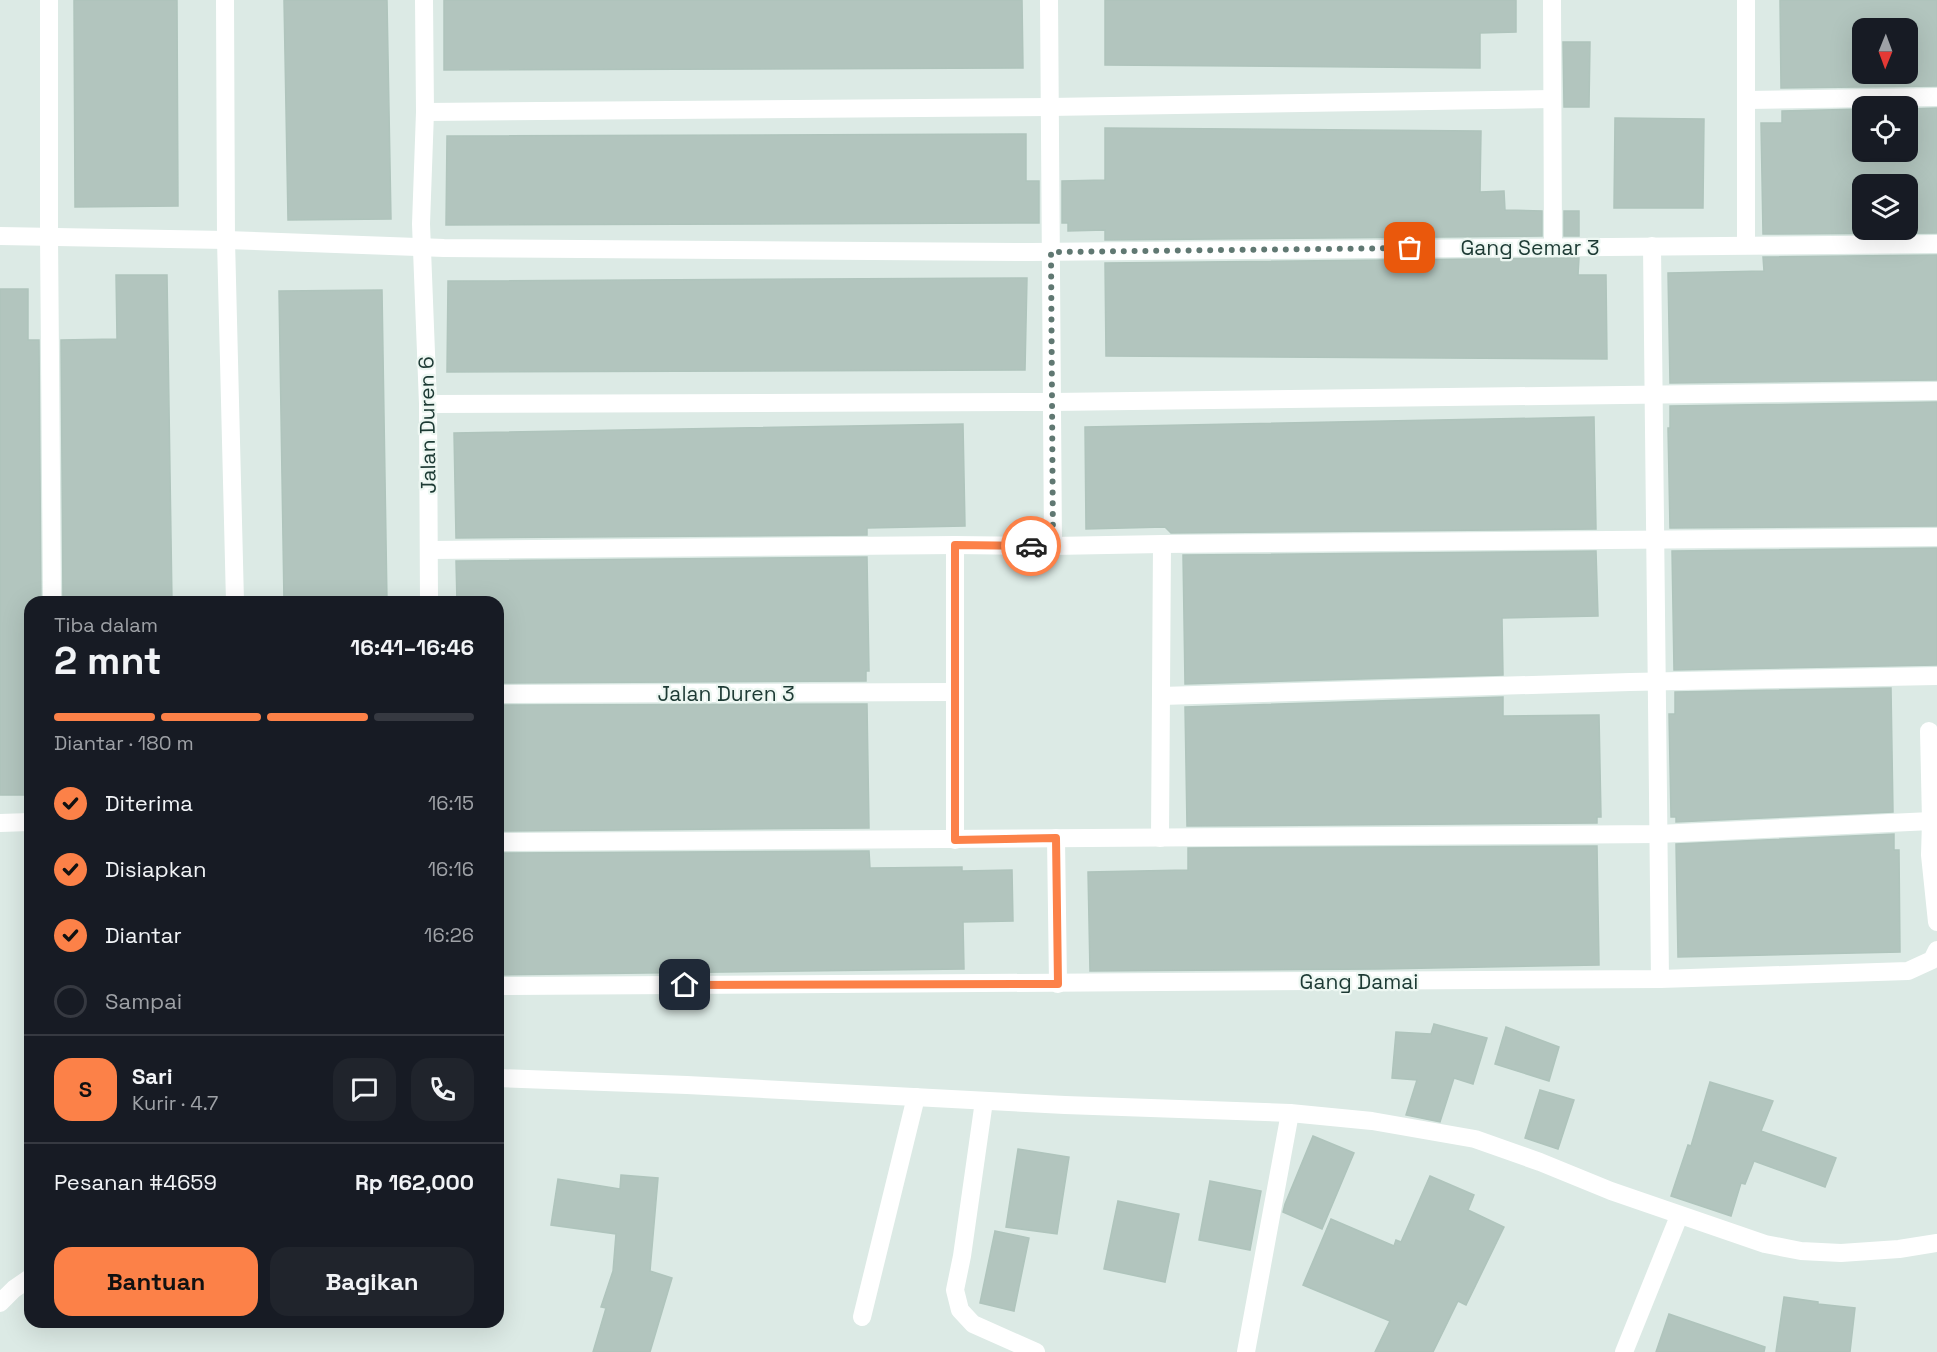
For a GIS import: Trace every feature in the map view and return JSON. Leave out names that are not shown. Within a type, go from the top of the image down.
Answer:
[{"type":"street","points":[[49,0],[52,596]]},
{"type":"street","points":[[225,0],[226,240],[235,596]]},
{"type":"street","name":"Jalan Duren 6","points":[[424,0],[425,112],[421,224],[428,404],[429,596]]},
{"type":"street","points":[[1049,0],[1053,546]]},
{"type":"street","points":[[1552,0],[1553,247]]},
{"type":"street","points":[[1746,0],[1746,245]]},
{"type":"street","points":[[1747,100],[1937,97]]},
{"type":"street","points":[[425,112],[1050,107],[1552,99]]},
{"type":"street","name":"Gang Semar 3","points":[[0,236],[226,240],[422,248],[1051,252],[1937,244]]},
{"type":"street","points":[[1652,246],[1660,979]]},
{"type":"street","points":[[428,404],[1052,402],[1937,391]]},
{"type":"street","points":[[429,550],[1937,537]]},
{"type":"street","points":[[1160,838],[1162,544]]},
{"type":"street","points":[[955,545],[955,840]]},
{"type":"street","points":[[1161,696],[1937,675]]},
{"type":"street","name":"Jalan Duren 3","points":[[504,694],[955,692]]},
{"type":"street","points":[[1929,731],[1930,855],[1937,922]]},
{"type":"street","points":[[504,842],[1658,834],[1931,821]]},
{"type":"street","points":[[0,824],[24,822]]},
{"type":"street","points":[[1056,838],[1058,984]]},
{"type":"street","name":"Gang Damai","points":[[504,986],[1660,979],[1908,971],[1932,960],[1937,950]]},
{"type":"street","points":[[504,1078],[1290,1113],[1372,1121],[1475,1139],[1679,1216],[1765,1244],[1801,1251],[1841,1253],[1880,1252],[1937,1243]]},
{"type":"street","points":[[862,1317],[916,1097]]},
{"type":"street","points":[[984,1101],[955,1290],[960,1310],[973,1324],[1036,1352]]},
{"type":"street","points":[[1246,1352],[1290,1113]]},
{"type":"street","points":[[1624,1352],[1679,1216]]},
{"type":"street","points":[[0,1303],[24,1282]]},
{"type":"building","points":[[74,0],[177,0],[178,206],[75,207]]},
{"type":"building","points":[[284,0],[387,0],[391,219],[288,220]]},
{"type":"building","points":[[444,0],[1022,0],[1023,68],[444,70]]},
{"type":"building","points":[[1105,0],[1516,0],[1516,32],[1480,33],[1480,68],[1105,65]]},
{"type":"building","points":[[1780,0],[1937,0],[1937,86],[1781,88]]},
{"type":"building","points":[[1563,42],[1590,42],[1589,107],[1564,107]]},
{"type":"building","points":[[1937,108],[1937,233],[1918,233],[1918,174],[1852,174],[1852,233],[1763,234],[1761,123],[1782,123],[1782,111],[1852,109],[1852,162],[1918,162],[1918,109]]},
{"type":"building","points":[[1615,118],[1704,119],[1703,208],[1614,208]]},
{"type":"building","points":[[1105,128],[1481,131],[1480,192],[1504,191],[1505,210],[1542,211],[1542,236],[1105,240],[1105,230],[1068,231],[1068,223],[1062,223],[1062,181],[1105,180]]},
{"type":"building","points":[[1026,134],[1026,181],[1039,181],[1039,223],[446,225],[447,136]]},
{"type":"building","points":[[1564,211],[1579,211],[1579,236],[1564,236]]},
{"type":"building","points":[[1937,255],[1937,380],[1670,383],[1668,273],[1764,271],[1763,257]]},
{"type":"building","points":[[1579,258],[1578,275],[1606,275],[1607,359],[1106,356],[1105,263]]},
{"type":"building","points":[[116,275],[167,275],[172,596],[63,596],[61,340],[117,339]]},
{"type":"building","points":[[1027,278],[1025,370],[447,372],[448,281]]},
{"type":"building","points":[[0,289],[28,289],[28,340],[39,340],[41,596],[24,596],[24,795],[0,795]]},
{"type":"building","points":[[382,290],[387,596],[284,596],[279,291]]},
{"type":"building","points":[[1937,402],[1937,526],[1670,528],[1668,428],[1670,428],[1670,406]]},
{"type":"building","points":[[1594,417],[1596,529],[1171,533],[1165,527],[1086,529],[1085,427]]},
{"type":"building","points":[[963,424],[965,526],[867,528],[867,535],[456,538],[454,433]]},
{"type":"building","points":[[1937,548],[1937,665],[1674,670],[1672,551]]},
{"type":"building","points":[[1596,551],[1598,616],[1502,618],[1503,675],[1185,684],[1183,555]]},
{"type":"building","points":[[867,557],[869,671],[866,671],[866,681],[504,683],[504,596],[457,596],[456,561]]},
{"type":"building","points":[[1891,688],[1893,812],[1676,822],[1676,817],[1671,817],[1669,714],[1675,714],[1675,692]]},
{"type":"building","points":[[1503,697],[1503,716],[1599,715],[1601,817],[1597,817],[1597,823],[1187,826],[1185,707]]},
{"type":"building","points":[[867,704],[869,828],[504,831],[504,705]]},
{"type":"building","points":[[1894,834],[1894,850],[1899,850],[1900,952],[1678,957],[1676,844]]},
{"type":"building","points":[[1597,846],[1599,965],[1090,971],[1088,872],[1188,870],[1188,848]]},
{"type":"building","points":[[869,851],[870,868],[962,867],[962,871],[1012,870],[1013,921],[963,922],[964,969],[504,975],[504,853]]},
{"type":"building","points":[[1434,1024],[1487,1038],[1473,1084],[1454,1078],[1440,1122],[1406,1115],[1417,1080],[1392,1078],[1396,1032],[1431,1034]]},
{"type":"building","points":[[1506,1027],[1559,1047],[1549,1081],[1495,1064]]},
{"type":"building","points":[[1710,1082],[1773,1101],[1761,1131],[1836,1158],[1825,1187],[1754,1161],[1745,1184],[1741,1183],[1731,1216],[1671,1196],[1688,1145],[1691,1146]]},
{"type":"building","points":[[1540,1090],[1574,1100],[1558,1149],[1525,1138]]},
{"type":"building","points":[[1313,1136],[1354,1153],[1322,1229],[1283,1212]]},
{"type":"building","points":[[1018,1149],[1069,1157],[1057,1234],[1006,1227]]},
{"type":"building","points":[[621,1175],[658,1178],[650,1271],[672,1278],[650,1352],[593,1352],[606,1308],[601,1307],[613,1271],[616,1234],[551,1225],[558,1179],[620,1189]]},
{"type":"building","points":[[1430,1176],[1474,1195],[1468,1210],[1504,1227],[1466,1305],[1458,1301],[1433,1352],[1375,1352],[1390,1321],[1303,1285],[1331,1219],[1394,1246],[1396,1240],[1401,1242]]},
{"type":"building","points":[[1210,1181],[1261,1191],[1250,1250],[1199,1240]]},
{"type":"building","points":[[1118,1201],[1179,1214],[1165,1282],[1104,1269]]},
{"type":"building","points":[[995,1231],[1029,1238],[1014,1311],[980,1303]]},
{"type":"building","points":[[1784,1297],[1855,1308],[1850,1352],[1776,1352]]},
{"type":"building","points":[[1669,1314],[1765,1347],[1764,1352],[1656,1352]]},
{"type":"way so far","points":[[1031,546],[1053,546],[1051,252],[1410,248]]},
{"type":"route","points":[[685,985],[1058,984],[1056,838],[955,840],[955,545],[1031,546]]}]
